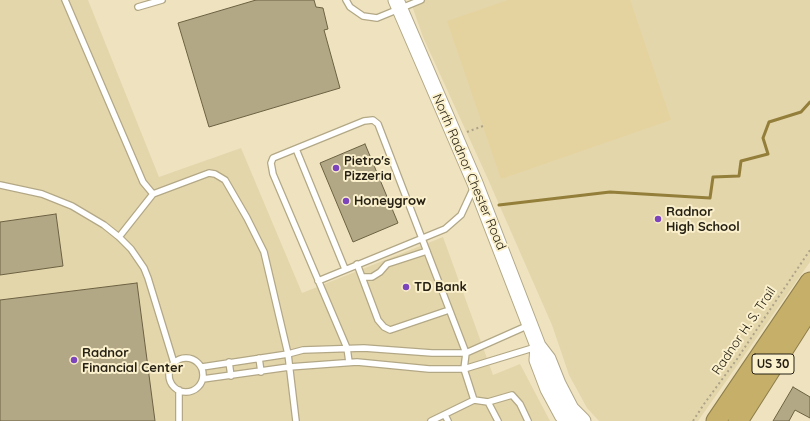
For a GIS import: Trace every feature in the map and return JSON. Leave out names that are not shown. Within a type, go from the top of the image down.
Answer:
[{"type":"highway","name":"US 30","points":[[716,421],[810,282]]},
{"type":"highway","name":"US 30","points":[[738,421],[810,308]]},
{"type":"main road","name":"North Radnor Chester Road","points":[[398,4],[475,183],[531,324],[538,346],[548,359],[570,409],[582,421]]},
{"type":"main road","name":"North Radnor Chester Road","points":[[538,346],[537,360],[552,395],[562,415],[567,421]]},
{"type":"lane","points":[[65,0],[143,182],[153,194]]},
{"type":"lane","points":[[138,6],[162,0]]},
{"type":"lane","points":[[346,0],[350,7],[363,16],[377,18],[398,4],[421,0]]},
{"type":"lane","points":[[348,362],[346,348],[272,174],[271,163],[273,158],[364,121],[373,120],[378,124],[466,353],[464,369],[474,400]]},
{"type":"lane","points":[[296,149],[345,269]]},
{"type":"lane","points":[[119,237],[153,194],[209,173],[215,174],[225,180],[247,218],[264,252],[288,354],[296,421]]},
{"type":"lane","points":[[318,281],[445,229],[461,215],[468,202],[475,183]]},
{"type":"lane","points":[[0,185],[42,194],[72,206],[104,225],[131,249],[144,268],[148,278],[174,363]]},
{"type":"lane","points":[[362,277],[372,277],[388,264],[427,251]]},
{"type":"lane","points":[[357,264],[378,320],[384,327],[390,330],[450,310]]},
{"type":"lane","points":[[202,367],[288,354],[304,350],[364,348],[432,353],[466,353],[531,324]]},
{"type":"lane","points":[[203,379],[289,367],[348,362],[464,369],[538,346]]},
{"type":"lane","points":[[190,358],[195,360],[202,367],[203,379],[200,386],[195,390],[184,392],[179,390],[171,383],[169,378],[171,368],[174,363],[178,360],[190,358]]},
{"type":"lane","points":[[259,358],[261,372]]},
{"type":"lane","points":[[229,362],[231,376]]},
{"type":"lane","points":[[179,390],[179,421]]},
{"type":"lane","points":[[431,421],[474,400],[488,402],[512,394],[520,404],[528,421]]},
{"type":"lane","points":[[488,402],[498,421]]},
{"type":"lane","points":[[445,415],[448,421]]},
{"type":"path","points":[[455,137],[482,126]]},
{"type":"path","name":"Radnor H. S. Trail","points":[[693,421],[737,359],[810,250]]},
{"type":"shaded area","points":[[0,0],[88,0],[159,177],[241,148],[302,293],[443,237],[493,375],[520,364],[550,421],[0,421]]},
{"type":"shaded area","name":"Radnor High School","points":[[410,0],[810,0],[810,262],[698,421],[599,421],[587,408],[569,375],[552,325],[423,37]]},
{"type":"shaded area","points":[[508,0],[630,0],[671,120],[501,179],[447,21]]},
{"type":"building","points":[[256,0],[314,0],[316,7],[323,8],[328,29],[324,30],[340,88],[209,127],[178,23]]},
{"type":"building","points":[[365,144],[398,223],[353,242],[320,163]]},
{"type":"building","points":[[56,214],[63,266],[0,275],[0,222]]},
{"type":"building","name":"Radnor Financial Center","points":[[137,283],[155,421],[0,421],[0,300]]},
{"type":"building","points":[[793,387],[810,397],[810,418],[795,410],[789,421],[773,421]]},
{"type":"waterway","points":[[499,205],[610,192],[710,198],[713,177],[739,176],[741,161],[768,154],[763,138],[769,122],[801,112],[810,102]]},
{"type":"place","name":"Pietro's Pizzeria","points":[[336,168]]},
{"type":"place","name":"Honeygrow","points":[[346,201]]},
{"type":"place","name":"Radnor High School","points":[[658,219]]},
{"type":"place","name":"TD Bank","points":[[406,287]]},
{"type":"place","name":"Radnor Financial Center","points":[[74,360]]}]
